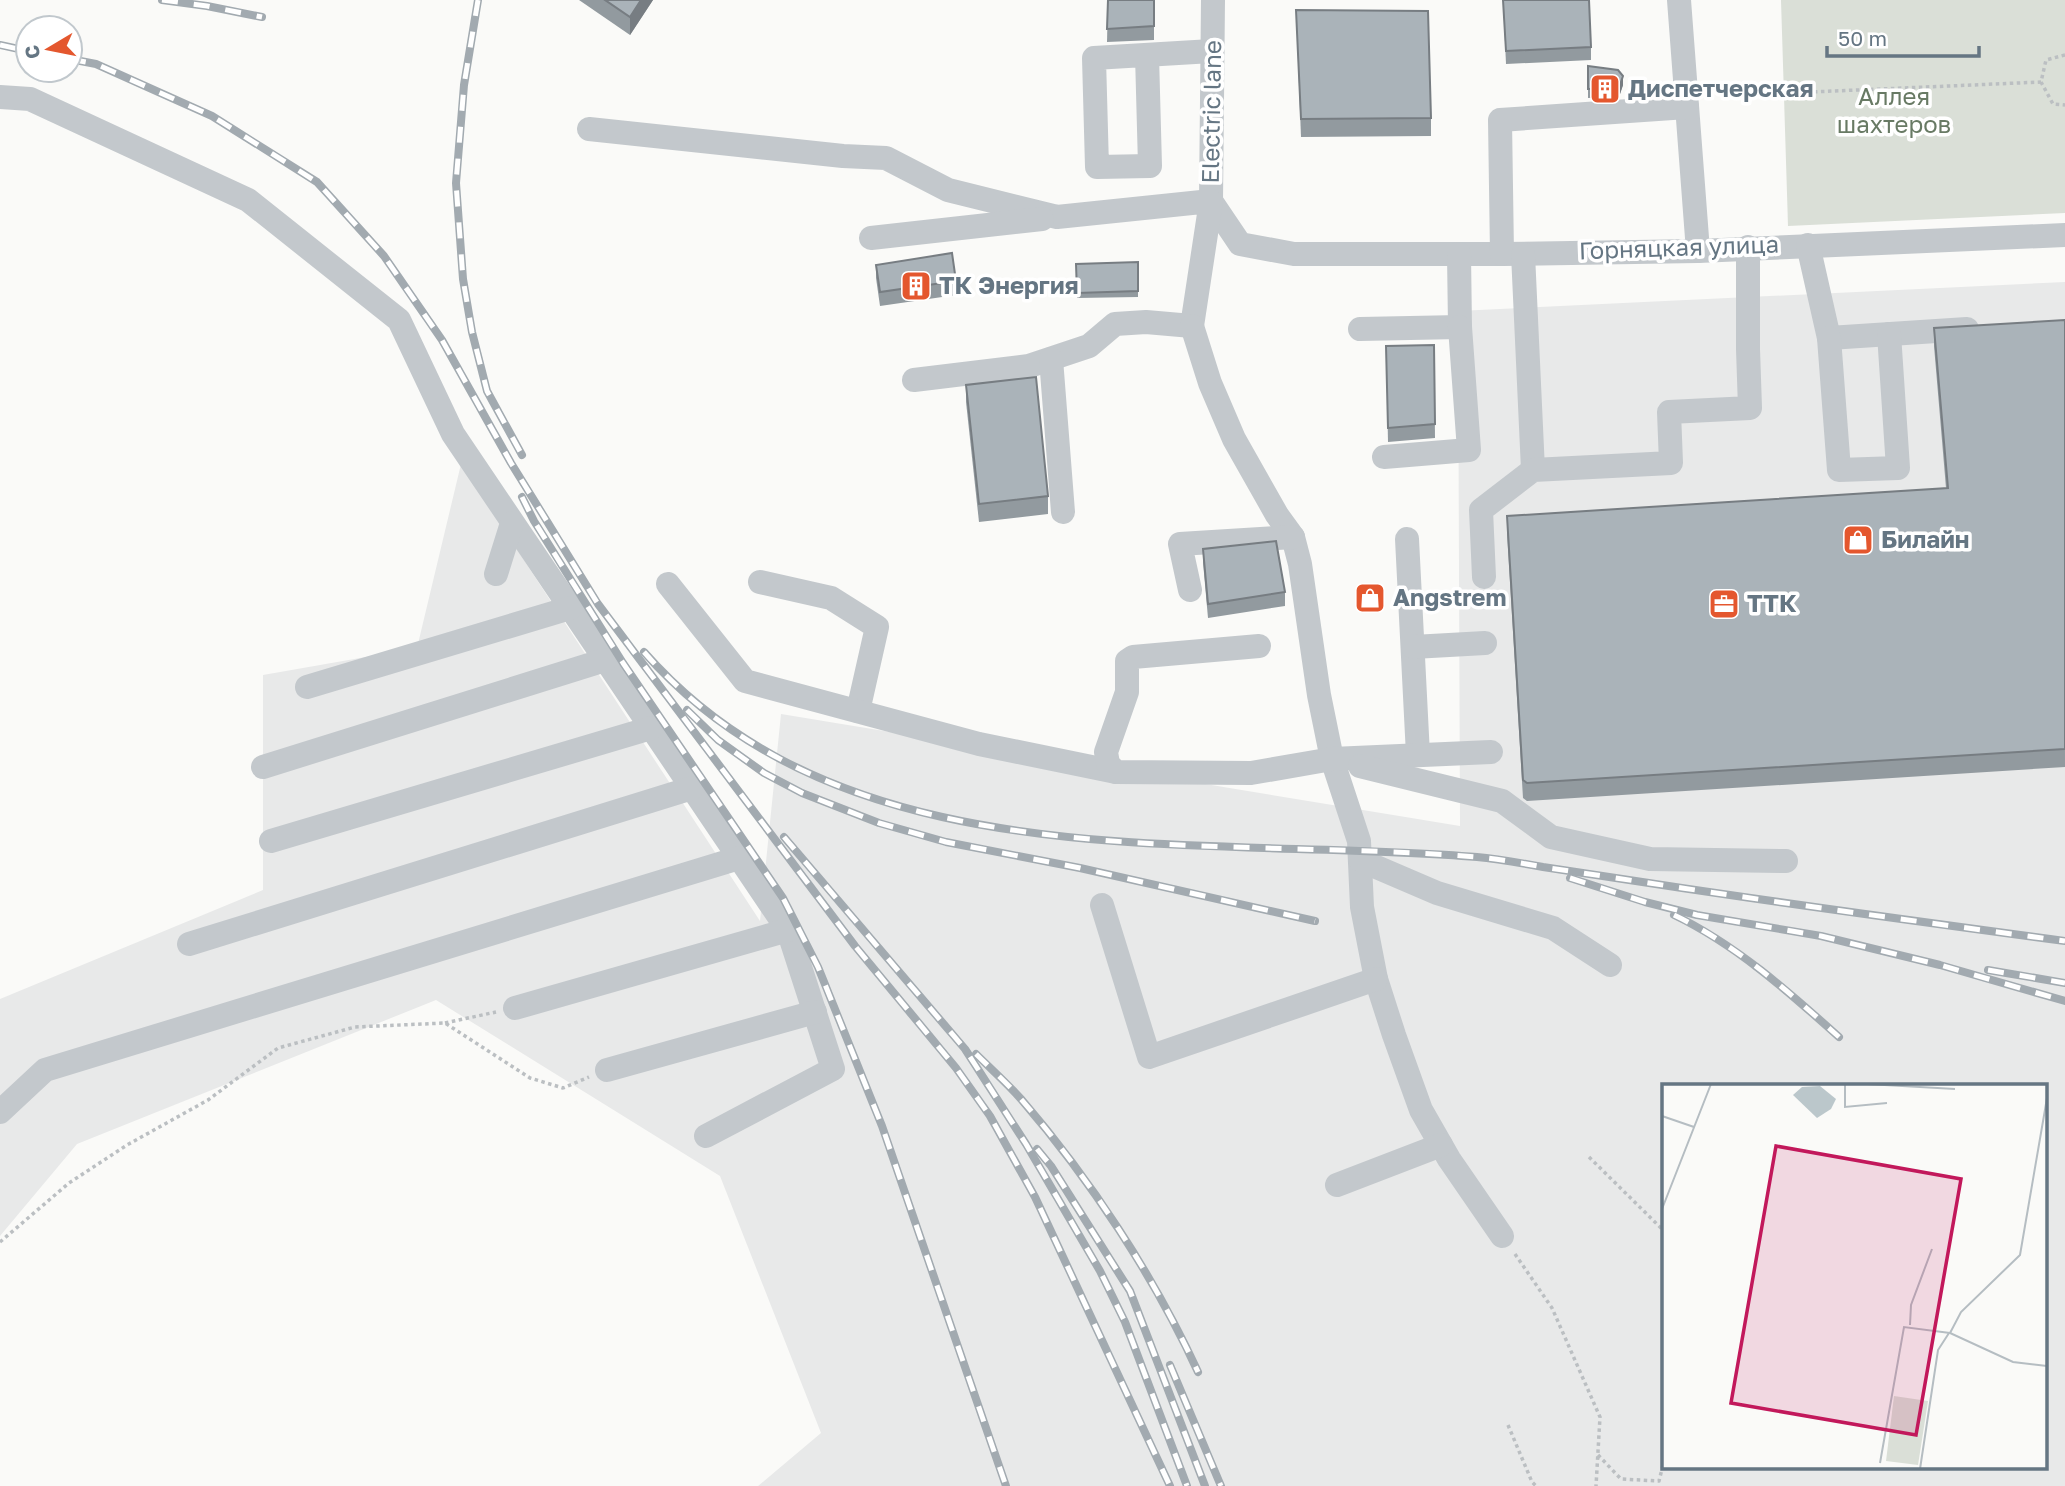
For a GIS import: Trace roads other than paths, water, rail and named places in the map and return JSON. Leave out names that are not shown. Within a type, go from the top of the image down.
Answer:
[{"type":"street","name":"Electric lane","points":[[1213,0],[1211,201],[1240,244],[1294,254]]},
{"type":"street","points":[[1679,0],[1698,250]]},
{"type":"street","points":[[1147,55],[1150,166],[1097,167],[1094,58],[1212,51]]},
{"type":"street","points":[[0,97],[30,99],[248,200],[399,320],[453,435],[788,930],[833,1069],[706,1136]]},
{"type":"street","points":[[1533,470],[1500,120],[1687,107]]},
{"type":"street","points":[[589,130],[886,158],[948,190],[1057,218]]},
{"type":"street","points":[[870,238],[1211,201],[1192,326],[1210,383],[1234,439],[1277,515],[1293,537],[1300,564],[1332,759],[1359,841],[1362,907],[1376,979],[1394,1035],[1422,1110],[1441,1144],[1502,1236]]},
{"type":"street","name":"Горняцкая улица","points":[[1294,254],[1513,254],[1698,250],[2065,235]]},
{"type":"street","points":[[1808,244],[1829,338],[1839,470],[1898,468],[1888,334]]},
{"type":"street","points":[[1485,577],[1481,510],[1533,470],[1671,463],[1669,412],[1750,408],[1748,247]]},
{"type":"street","points":[[1384,457],[1469,450],[1460,327],[1459,254]]},
{"type":"street","points":[[914,380],[1029,366],[1089,346],[1115,324],[1146,322],[1192,326]]},
{"type":"street","points":[[1360,329],[1460,327]]},
{"type":"street","points":[[1829,338],[1984,328]]},
{"type":"street","points":[[1051,359],[1063,512]]},
{"type":"street","points":[[496,574],[512,523]]},
{"type":"street","points":[[1189,590],[1180,544],[1293,537]]},
{"type":"street","points":[[1407,539],[1418,755]]},
{"type":"street","points":[[760,583],[831,598],[877,627],[858,711]]},
{"type":"street","points":[[668,584],[746,681],[979,744],[1116,772],[1251,773],[1332,759],[1492,752]]},
{"type":"street","points":[[307,687],[570,608]]},
{"type":"street","points":[[1413,647],[1485,643]]},
{"type":"street","points":[[1116,772],[1108,764],[1106,752],[1127,692],[1127,661],[1133,657],[1259,646]]},
{"type":"street","points":[[263,767],[605,660]]},
{"type":"street","points":[[271,841],[651,728]]},
{"type":"street","points":[[1332,759],[1502,802],[1551,837],[1650,859],[1786,861]]},
{"type":"street","points":[[189,944],[692,788]]},
{"type":"street","points":[[0,1112],[46,1070],[739,858]]},
{"type":"street","points":[[1360,860],[1437,894],[1553,928],[1611,965]]},
{"type":"street","points":[[1102,905],[1149,1057],[1376,979]]},
{"type":"street","points":[[515,1008],[788,930]]},
{"type":"street","points":[[607,1070],[815,1013]]},
{"type":"street","points":[[1337,1185],[1441,1144]]},
{"type":"railway","points":[[162,0],[262,17]]},
{"type":"railway","points":[[478,0],[464,85],[456,183],[463,279],[472,332],[487,391],[522,455]]},
{"type":"railway","points":[[0,45],[14,48]]},
{"type":"railway","points":[[84,62],[96,64],[212,116],[317,182],[384,256],[442,340],[511,463],[598,604],[855,946],[956,1068],[990,1116],[1035,1197],[1170,1486]]},
{"type":"railway","points":[[522,497],[534,521],[623,663],[783,898],[818,967],[882,1126],[1006,1486]]},
{"type":"railway","points":[[644,652],[727,726],[821,779],[924,813],[1033,833],[1145,843],[1485,858],[2065,941]]},
{"type":"railway","points":[[687,710],[718,740],[764,773],[802,793],[879,823],[946,842],[1080,868],[1315,921]]},
{"type":"railway","points":[[784,837],[965,1049],[1026,1144],[1100,1271],[1125,1322],[1187,1486]]},
{"type":"railway","points":[[1570,878],[1697,915],[1821,936],[1940,965],[2065,1001]]},
{"type":"railway","points":[[1674,915],[1740,954],[1839,1037]]},
{"type":"railway","points":[[1988,970],[2065,983]]},
{"type":"railway","points":[[976,1054],[1021,1099],[1096,1195],[1141,1265],[1198,1372]]},
{"type":"railway","points":[[1037,1149],[1051,1166],[1130,1291],[1205,1486]]},
{"type":"railway","points":[[1170,1365],[1221,1486]]},
{"type":"place","name":"Диспетчерская","points":[[1605,89]]},
{"type":"place","name":"ТК Энергия","points":[[916,286]]},
{"type":"place","name":"Билайн","points":[[1858,540]]},
{"type":"place","name":"Angstrem","points":[[1370,598]]},
{"type":"place","name":"ТТК","points":[[1724,604]]},
{"type":"park label","name":"Аллея шахтеров","points":[[1894,111]]}]
